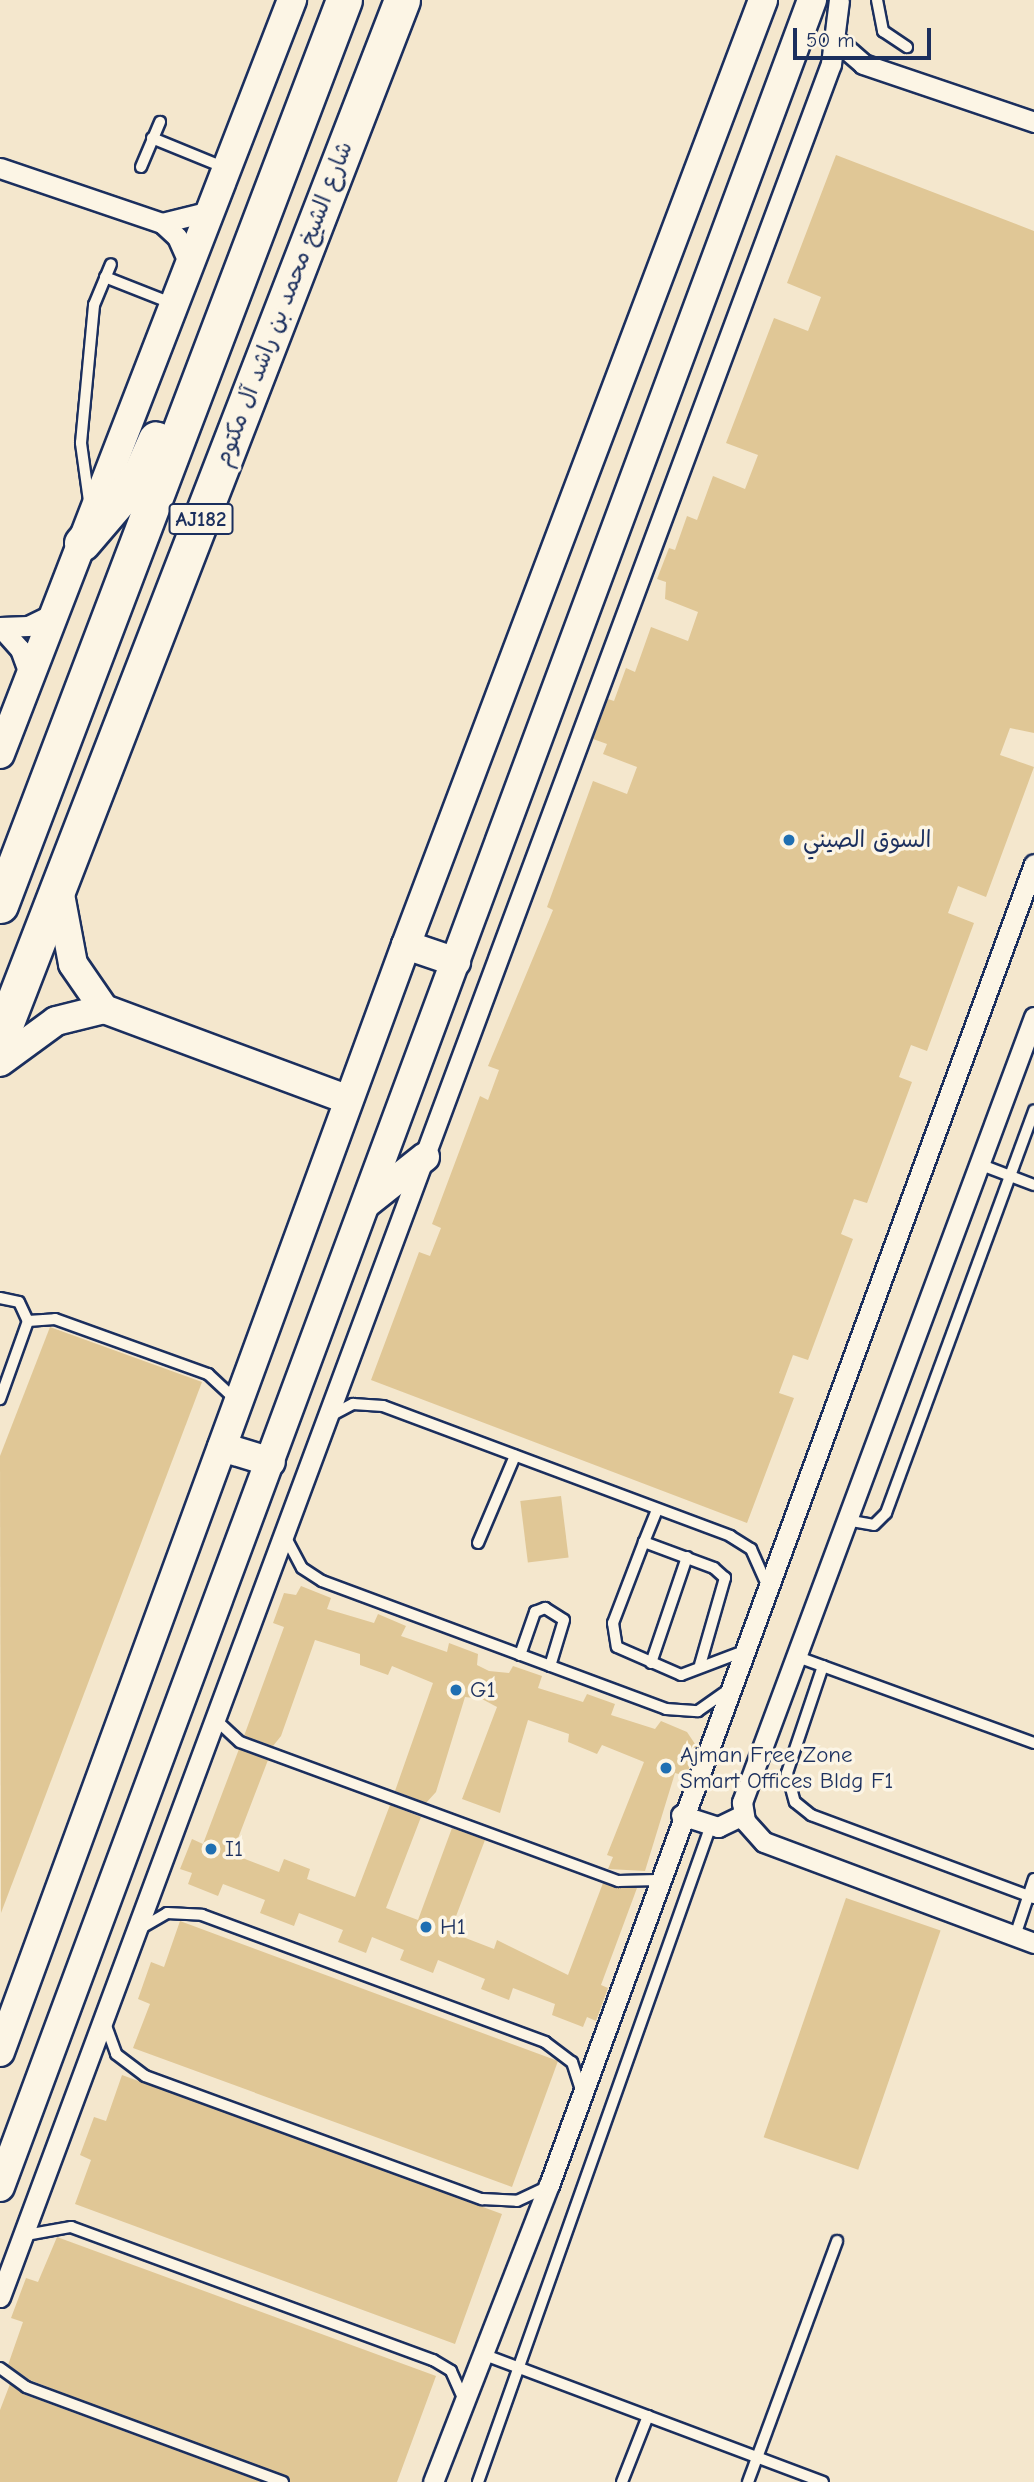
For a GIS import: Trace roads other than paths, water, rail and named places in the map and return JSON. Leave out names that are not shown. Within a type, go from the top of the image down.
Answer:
[{"type":"highway","name":"AJ182","points":[[0,905],[344,0]]},
{"type":"highway","name":"شارع الشيخ محمد بن راشد آل مكتوم","points":[[0,1038],[402,0]]},
{"type":"highway","points":[[87,531],[140,475],[177,396],[207,361]]},
{"type":"street","points":[[0,754],[292,0]]},
{"type":"street","points":[[0,2052],[406,945],[763,0]]},
{"type":"street","points":[[0,2187],[812,0]]},
{"type":"street","points":[[0,2297],[838,42],[839,0]]},
{"type":"street","points":[[838,42],[863,64],[1034,122]]},
{"type":"street","points":[[0,167],[162,223],[177,237],[189,264]]},
{"type":"street","points":[[162,223],[210,211]]},
{"type":"street","points":[[30,676],[20,649],[1,627],[53,614]]},
{"type":"street","points":[[433,2482],[485,2355],[549,2185],[724,1693],[1034,864]]},
{"type":"street","points":[[59,885],[69,951],[104,1009]]},
{"type":"street","points":[[406,945],[456,962]]},
{"type":"street","points":[[0,1062],[56,1021],[104,1009],[349,1100]]},
{"type":"street","points":[[1034,1017],[746,1784],[743,1815],[756,1836],[772,1846],[1034,1943]]},
{"type":"street","points":[[367,1203],[425,1157]]},
{"type":"street","points":[[222,1447],[271,1462]]},
{"type":"street","points":[[681,1815],[710,1825],[732,1824],[743,1815]]},
{"type":"lane","points":[[877,0],[883,31],[907,47]]},
{"type":"lane","points":[[141,167],[160,121]]},
{"type":"lane","points":[[152,138],[227,168]]},
{"type":"lane","points":[[87,531],[81,443],[94,305],[111,264]]},
{"type":"lane","points":[[105,277],[175,305]]},
{"type":"lane","points":[[845,1520],[868,1526],[886,1513],[1034,1110]]},
{"type":"lane","points":[[979,1164],[1034,1185]]},
{"type":"lane","points":[[0,1298],[19,1303],[28,1321],[0,1399]]},
{"type":"lane","points":[[28,1321],[55,1319],[208,1374],[226,1386],[237,1405]]},
{"type":"lane","points":[[327,1420],[343,1407],[373,1403],[741,1541],[758,1559],[765,1583]]},
{"type":"lane","points":[[478,1543],[515,1456]]},
{"type":"lane","points":[[657,1509],[612,1635],[622,1651],[681,1675],[699,1665],[739,1653]]},
{"type":"lane","points":[[285,1536],[302,1568],[322,1581],[676,1712],[708,1707],[724,1693]]},
{"type":"lane","points":[[644,1542],[719,1570],[725,1584],[699,1665]]},
{"type":"lane","points":[[650,1663],[687,1557]]},
{"type":"lane","points":[[520,1655],[535,1612],[545,1608],[564,1620],[550,1666]]},
{"type":"lane","points":[[794,1656],[1034,1743]]},
{"type":"lane","points":[[823,1666],[787,1773],[795,1802],[811,1815],[1031,1897]]},
{"type":"lane","points":[[214,1718],[240,1742],[592,1872],[626,1883],[658,1880]]},
{"type":"lane","points":[[478,2482],[523,2369],[710,1825]]},
{"type":"lane","points":[[1014,1936],[1031,1897],[1034,1879]]},
{"type":"lane","points":[[137,1932],[156,1917],[178,1911],[215,1920],[555,2047],[578,2072],[582,2094]]},
{"type":"lane","points":[[104,2018],[116,2054],[145,2076],[482,2199],[517,2201],[549,2185]]},
{"type":"lane","points":[[23,2237],[46,2227],[72,2227],[433,2360],[457,2379],[462,2408]]},
{"type":"lane","points":[[748,2482],[838,2241]]},
{"type":"lane","points":[[485,2355],[823,2482]]},
{"type":"lane","points":[[0,2368],[26,2387],[283,2482]]},
{"type":"lane","points":[[621,2482],[648,2416]]},
{"type":"place","name":"السوق الصيني","points":[[789,840]]},
{"type":"place","name":"G1","points":[[456,1690]]},
{"type":"place","name":"Ajman Free Zone Smart Offices Bldg F1","points":[[666,1768]]},
{"type":"place","name":"I1","points":[[211,1849]]},
{"type":"place","name":"H1","points":[[426,1927]]}]
